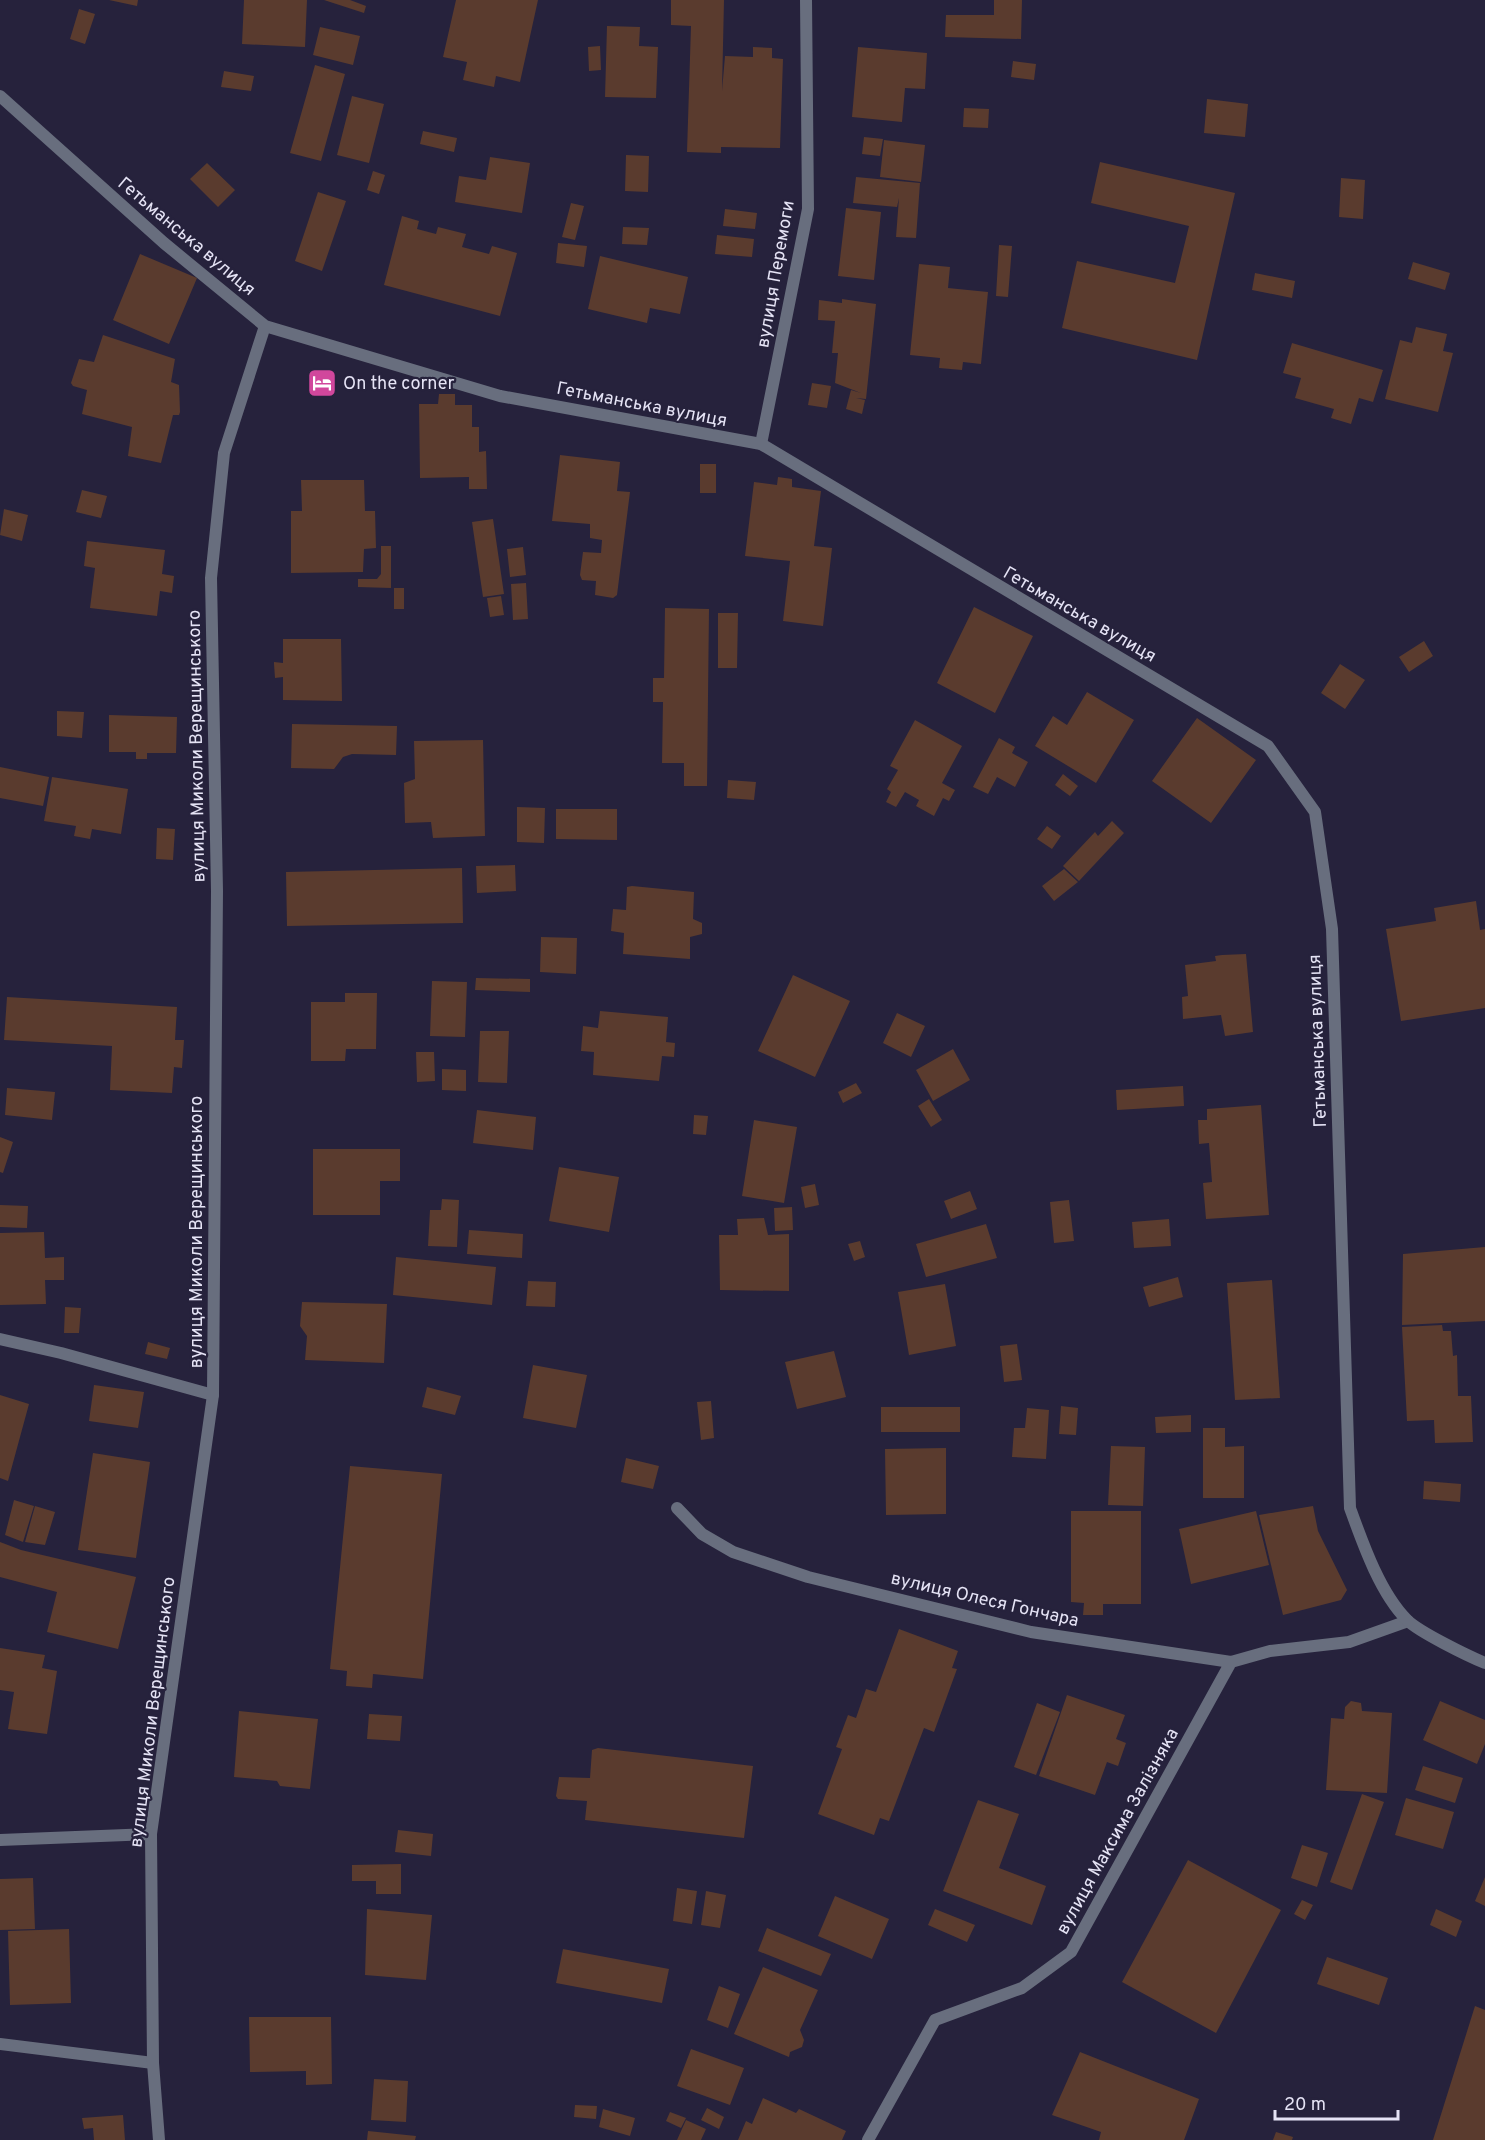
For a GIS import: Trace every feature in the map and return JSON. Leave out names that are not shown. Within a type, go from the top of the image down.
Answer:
[{"type":"street","name":"вулиця Перемоги","points":[[761,444],[808,209],[806,0]]},
{"type":"street","name":"Гетьманська вулиця","points":[[0,96],[164,243],[265,326],[500,396],[761,444],[1268,746],[1315,812],[1332,929],[1350,1508],[1364,1546],[1384,1588],[1408,1621],[1485,1663]]},
{"type":"street","name":"вулиця Миколи Верещинського","points":[[159,2140],[153,2064],[151,1834],[213,1395],[217,891],[211,578],[224,453],[265,326]]},
{"type":"street","points":[[0,1339],[61,1353],[213,1395]]},
{"type":"street","name":"вулиця Олеся Гончара","points":[[677,1508],[702,1534],[734,1552],[808,1577],[1032,1632],[1231,1662],[1270,1651],[1349,1642],[1408,1621]]},
{"type":"street","name":"вулиця Максима Залізняка","points":[[868,2140],[935,2020],[1022,1988],[1071,1952],[1231,1662]]},
{"type":"street","points":[[0,1840],[151,1834]]},
{"type":"street","points":[[0,2044],[153,2064]]},
{"type":"building","points":[[109,0],[138,0],[137,6]]},
{"type":"building","points":[[244,0],[307,0],[305,47],[242,44]]},
{"type":"building","points":[[324,0],[350,0],[366,6],[364,13]]},
{"type":"building","points":[[456,0],[538,0],[520,82],[496,76],[494,87],[463,80],[467,62],[443,57]]},
{"type":"building","points":[[671,0],[724,0],[722,91],[725,56],[753,57],[753,47],[772,48],[772,58],[783,59],[780,148],[721,147],[721,153],[687,152],[691,26],[671,25]]},
{"type":"building","points":[[994,0],[1022,0],[1021,39],[945,37],[946,15],[994,15]]},
{"type":"building","points":[[79,9],[95,14],[85,44],[70,39]]},
{"type":"building","points":[[607,26],[640,27],[639,46],[658,47],[656,98],[605,97]]},
{"type":"building","points":[[320,27],[360,36],[353,65],[313,55]]},
{"type":"building","points":[[600,46],[601,70],[589,71],[588,47]]},
{"type":"building","points":[[858,47],[927,53],[925,89],[905,88],[902,122],[852,117]]},
{"type":"building","points":[[1013,61],[1036,64],[1034,80],[1011,77]]},
{"type":"building","points":[[315,65],[345,74],[321,161],[290,153]]},
{"type":"building","points":[[224,71],[254,76],[251,91],[221,87]]},
{"type":"building","points":[[352,96],[384,104],[369,163],[337,155]]},
{"type":"building","points":[[1207,99],[1248,104],[1245,137],[1204,133]]},
{"type":"building","points":[[964,108],[989,109],[988,128],[963,127]]},
{"type":"building","points":[[423,131],[457,138],[454,152],[420,144]]},
{"type":"building","points":[[864,137],[883,139],[880,156],[862,154]]},
{"type":"building","points":[[884,140],[925,145],[921,182],[880,177]]},
{"type":"building","points":[[626,155],[649,156],[648,192],[625,191]]},
{"type":"building","points":[[490,157],[530,163],[522,213],[455,202],[459,176],[486,180]]},
{"type":"building","points":[[1100,162],[1235,193],[1197,360],[1062,328],[1077,261],[1175,283],[1189,226],[1091,203]]},
{"type":"building","points":[[207,163],[235,190],[218,207],[190,179]]},
{"type":"building","points":[[373,171],[385,175],[379,194],[367,190]]},
{"type":"building","points":[[856,177],[920,183],[916,238],[896,237],[899,198],[897,207],[853,203]]},
{"type":"building","points":[[1341,178],[1365,180],[1363,219],[1339,217]]},
{"type":"building","points":[[318,192],[346,201],[322,271],[295,261]]},
{"type":"building","points":[[571,203],[584,206],[575,240],[562,237]]},
{"type":"building","points":[[846,208],[881,212],[874,280],[838,276]]},
{"type":"building","points":[[725,209],[757,213],[755,229],[723,226]]},
{"type":"building","points":[[402,216],[419,221],[417,229],[436,234],[438,227],[466,234],[462,247],[489,254],[492,246],[517,253],[500,316],[384,285]]},
{"type":"building","points":[[623,227],[649,228],[647,245],[622,244]]},
{"type":"building","points":[[717,235],[754,239],[752,257],[715,254]]},
{"type":"building","points":[[558,243],[587,246],[584,267],[556,263]]},
{"type":"building","points":[[999,245],[1012,246],[1008,297],[996,296]]},
{"type":"building","points":[[140,254],[197,278],[169,344],[113,320]]},
{"type":"building","points":[[600,256],[688,277],[680,314],[650,308],[647,323],[588,309]]},
{"type":"building","points":[[1413,262],[1450,273],[1445,290],[1408,279]]},
{"type":"building","points":[[919,264],[950,267],[948,288],[988,292],[981,364],[963,362],[962,370],[939,368],[940,358],[910,355]]},
{"type":"building","points":[[1255,273],[1295,281],[1292,298],[1252,290]]},
{"type":"building","points":[[842,299],[876,304],[866,399],[856,398],[865,400],[862,414],[846,409],[851,390],[861,393],[835,383],[838,353],[832,353],[835,321],[818,320],[819,300],[842,303]]},
{"type":"building","points":[[1416,327],[1447,334],[1443,351],[1453,353],[1438,412],[1385,399],[1400,340],[1412,343]]},
{"type":"building","points":[[103,335],[175,359],[171,382],[179,385],[180,412],[179,415],[173,415],[161,463],[128,456],[132,427],[82,414],[87,390],[73,386],[71,383],[79,359],[94,362]]},
{"type":"building","points":[[1292,343],[1383,370],[1373,402],[1359,398],[1351,424],[1331,418],[1334,409],[1295,398],[1301,378],[1283,373]]},
{"type":"building","points":[[812,383],[831,386],[827,408],[808,405]]},
{"type":"building","points":[[439,394],[455,394],[455,405],[472,405],[472,427],[479,427],[479,452],[486,451],[487,489],[469,489],[469,477],[420,478],[419,404],[438,404]]},
{"type":"building","points":[[560,455],[620,462],[617,491],[630,492],[617,595],[613,598],[595,595],[596,581],[582,580],[580,575],[583,552],[601,553],[602,540],[590,538],[590,524],[552,521]]},
{"type":"building","points":[[700,464],[716,464],[716,493],[700,493]]},
{"type":"building","points":[[778,477],[792,479],[792,487],[821,491],[814,546],[832,548],[823,626],[783,621],[790,561],[745,556],[754,482],[777,485]]},
{"type":"building","points":[[301,480],[364,480],[365,511],[375,511],[376,548],[364,549],[363,572],[291,573],[291,511],[302,511]]},
{"type":"building","points":[[82,490],[107,496],[101,518],[76,512]]},
{"type":"building","points":[[4,509],[28,515],[22,541],[0,535]]},
{"type":"building","points":[[493,519],[504,594],[483,597],[472,522]]},
{"type":"building","points":[[87,541],[165,550],[162,574],[174,576],[172,593],[160,591],[157,616],[90,608],[95,568],[84,566]]},
{"type":"building","points":[[381,546],[391,546],[391,588],[358,587],[358,579],[377,579],[381,574]]},
{"type":"building","points":[[523,547],[526,575],[510,577],[507,549]]},
{"type":"building","points":[[526,583],[528,619],[513,620],[511,584]]},
{"type":"building","points":[[394,588],[404,588],[404,609],[394,609]]},
{"type":"building","points":[[501,596],[504,615],[490,617],[487,598]]},
{"type":"building","points":[[974,607],[1033,636],[995,713],[937,683]]},
{"type":"building","points":[[665,608],[709,609],[707,786],[684,786],[684,763],[662,763],[663,702],[653,702],[653,678],[664,678]]},
{"type":"building","points":[[718,613],[738,613],[737,668],[718,668]]},
{"type":"building","points":[[283,639],[341,639],[342,701],[283,700],[283,677],[275,678],[274,662],[283,663]]},
{"type":"building","points":[[1424,641],[1433,656],[1409,672],[1399,657]]},
{"type":"building","points":[[1340,664],[1365,680],[1345,709],[1321,693]]},
{"type":"building","points":[[1087,692],[1134,720],[1096,783],[1035,746],[1053,716],[1067,725]]},
{"type":"building","points":[[57,711],[84,712],[82,738],[57,736]]},
{"type":"building","points":[[109,715],[177,717],[176,753],[147,753],[147,759],[136,759],[136,752],[109,752]]},
{"type":"building","points":[[1197,718],[1256,760],[1211,823],[1152,781]]},
{"type":"building","points":[[915,720],[962,746],[942,783],[955,790],[949,801],[943,798],[934,816],[916,806],[919,800],[905,792],[896,807],[886,802],[891,792],[887,789],[898,770],[890,766]]},
{"type":"building","points":[[292,724],[397,726],[396,755],[352,754],[343,757],[334,769],[291,768]]},
{"type":"building","points":[[999,738],[1015,747],[1012,753],[1028,762],[1015,787],[997,777],[988,794],[973,787]]},
{"type":"building","points":[[483,740],[485,836],[433,838],[431,822],[405,823],[404,783],[415,779],[414,741]]},
{"type":"building","points":[[0,767],[49,777],[43,806],[0,798]]},
{"type":"building","points":[[1063,774],[1078,786],[1070,796],[1055,785]]},
{"type":"building","points":[[52,777],[128,789],[121,834],[92,829],[90,839],[74,836],[76,826],[44,821]]},
{"type":"building","points":[[728,780],[756,782],[754,800],[727,798]]},
{"type":"building","points":[[517,807],[545,808],[544,843],[517,842]]},
{"type":"building","points":[[556,809],[617,809],[617,840],[556,839]]},
{"type":"building","points":[[1112,821],[1124,833],[1079,881],[1063,866],[1095,832],[1098,836]]},
{"type":"building","points":[[1047,826],[1061,836],[1052,849],[1037,839]]},
{"type":"building","points":[[157,828],[175,829],[173,860],[156,859]]},
{"type":"building","points":[[515,865],[516,891],[477,893],[476,866]]},
{"type":"building","points":[[462,868],[463,923],[287,926],[286,872]]},
{"type":"building","points":[[1064,869],[1078,882],[1054,901],[1042,886]]},
{"type":"building","points":[[627,887],[694,892],[693,919],[702,923],[702,934],[690,937],[690,959],[623,954],[624,933],[611,931],[613,909],[626,910]]},
{"type":"building","points":[[1476,901],[1480,930],[1485,929],[1485,1008],[1401,1021],[1386,929],[1436,921],[1434,908]]},
{"type":"building","points":[[541,937],[577,938],[576,974],[540,972]]},
{"type":"building","points":[[1246,954],[1253,1032],[1225,1036],[1221,1015],[1183,1019],[1182,997],[1188,996],[1185,965],[1216,961],[1215,956]]},
{"type":"building","points":[[793,975],[850,1001],[815,1077],[758,1051]]},
{"type":"building","points":[[476,978],[530,979],[530,992],[475,990]]},
{"type":"building","points":[[432,981],[467,982],[465,1037],[430,1036]]},
{"type":"building","points":[[345,993],[377,993],[376,1049],[346,1049],[345,1061],[311,1061],[311,1002],[345,1002]]},
{"type":"building","points":[[7,997],[177,1007],[175,1040],[184,1040],[182,1068],[174,1067],[172,1093],[110,1090],[112,1046],[4,1040]]},
{"type":"building","points":[[600,1011],[668,1017],[666,1042],[675,1043],[674,1057],[662,1056],[659,1081],[593,1075],[594,1052],[581,1051],[583,1026],[598,1028]]},
{"type":"building","points":[[897,1013],[925,1026],[911,1057],[883,1043]]},
{"type":"building","points":[[480,1031],[509,1031],[507,1083],[478,1082]]},
{"type":"building","points":[[953,1049],[970,1080],[933,1101],[916,1070]]},
{"type":"building","points":[[416,1052],[434,1052],[435,1081],[417,1082]]},
{"type":"building","points":[[442,1069],[466,1070],[466,1091],[442,1090]]},
{"type":"building","points":[[856,1083],[862,1093],[843,1103],[838,1092]]},
{"type":"building","points":[[1183,1086],[1184,1106],[1117,1110],[1116,1090]]},
{"type":"building","points":[[7,1088],[55,1092],[52,1120],[5,1115]]},
{"type":"building","points":[[929,1099],[942,1120],[931,1127],[918,1106]]},
{"type":"building","points":[[1261,1105],[1269,1215],[1206,1219],[1203,1183],[1212,1182],[1209,1143],[1199,1144],[1198,1120],[1207,1120],[1207,1109]]},
{"type":"building","points":[[477,1110],[536,1117],[533,1150],[473,1143]]},
{"type":"building","points":[[694,1115],[708,1116],[706,1135],[693,1134]]},
{"type":"building","points":[[754,1120],[797,1127],[784,1203],[742,1196]]},
{"type":"building","points":[[0,1137],[13,1142],[3,1173],[0,1172]]},
{"type":"building","points":[[313,1149],[400,1149],[400,1181],[380,1181],[380,1215],[313,1215]]},
{"type":"building","points":[[559,1167],[619,1177],[609,1232],[549,1221]]},
{"type":"building","points":[[815,1184],[819,1205],[805,1208],[801,1187]]},
{"type":"building","points":[[970,1191],[977,1209],[951,1219],[944,1201]]},
{"type":"building","points":[[442,1199],[459,1200],[457,1247],[428,1246],[430,1210],[441,1210]]},
{"type":"building","points":[[1069,1200],[1074,1241],[1054,1243],[1050,1202]]},
{"type":"building","points":[[0,1205],[28,1206],[27,1228],[0,1227]]},
{"type":"building","points":[[792,1207],[793,1230],[775,1231],[774,1208]]},
{"type":"building","points":[[764,1218],[768,1235],[789,1234],[789,1291],[720,1290],[719,1235],[738,1235],[737,1219]]},
{"type":"building","points":[[1169,1219],[1171,1246],[1134,1248],[1132,1222]]},
{"type":"building","points":[[986,1224],[997,1258],[926,1277],[916,1244]]},
{"type":"building","points":[[469,1230],[523,1234],[522,1258],[467,1254]]},
{"type":"building","points":[[44,1232],[45,1258],[64,1257],[64,1280],[45,1280],[46,1304],[0,1305],[0,1233]]},
{"type":"building","points":[[860,1241],[865,1257],[854,1261],[848,1244]]},
{"type":"building","points":[[1485,1247],[1485,1321],[1402,1325],[1403,1254]]},
{"type":"building","points":[[396,1257],[496,1267],[492,1305],[393,1295]]},
{"type":"building","points":[[1178,1277],[1183,1297],[1149,1307],[1143,1287]]},
{"type":"building","points":[[1272,1280],[1280,1398],[1235,1400],[1227,1283]]},
{"type":"building","points":[[528,1281],[556,1282],[555,1307],[526,1306]]},
{"type":"building","points":[[945,1284],[956,1346],[909,1355],[898,1292]]},
{"type":"building","points":[[302,1302],[387,1304],[384,1363],[305,1360],[307,1336],[300,1326]]},
{"type":"building","points":[[65,1307],[81,1308],[79,1333],[64,1333]]},
{"type":"building","points":[[1442,1325],[1443,1331],[1451,1331],[1453,1356],[1457,1355],[1458,1396],[1471,1396],[1473,1442],[1435,1443],[1434,1420],[1407,1421],[1402,1327]]},
{"type":"building","points":[[148,1342],[170,1348],[167,1359],[145,1354]]},
{"type":"building","points":[[1017,1344],[1022,1380],[1004,1382],[1000,1346]]},
{"type":"building","points":[[834,1351],[846,1397],[797,1409],[785,1362]]},
{"type":"building","points":[[533,1365],[587,1375],[576,1428],[523,1418]]},
{"type":"building","points":[[94,1385],[144,1392],[138,1428],[89,1421]]},
{"type":"building","points":[[427,1387],[461,1396],[455,1415],[422,1407]]},
{"type":"building","points":[[0,1395],[29,1404],[8,1481],[0,1478]]},
{"type":"building","points":[[711,1401],[714,1438],[701,1440],[697,1402]]},
{"type":"building","points":[[1061,1406],[1078,1408],[1076,1435],[1059,1434]]},
{"type":"building","points":[[881,1407],[960,1407],[960,1432],[881,1432]]},
{"type":"building","points":[[1027,1408],[1049,1410],[1046,1459],[1012,1457],[1014,1428],[1025,1428]]},
{"type":"building","points":[[1191,1415],[1191,1432],[1156,1433],[1155,1417]]},
{"type":"building","points":[[1203,1428],[1225,1428],[1225,1447],[1244,1446],[1244,1498],[1203,1498]]},
{"type":"building","points":[[1111,1446],[1145,1447],[1143,1506],[1108,1505]]},
{"type":"building","points":[[946,1448],[946,1514],[886,1515],[885,1449]]},
{"type":"building","points":[[93,1453],[150,1462],[136,1558],[78,1550]]},
{"type":"building","points":[[626,1458],[659,1466],[653,1489],[621,1482]]},
{"type":"building","points":[[350,1466],[442,1474],[423,1679],[373,1674],[372,1688],[346,1686],[347,1671],[330,1669]]},
{"type":"building","points":[[1424,1481],[1461,1484],[1460,1502],[1423,1499]]},
{"type":"building","points":[[14,1500],[34,1506],[23,1542],[5,1535]]},
{"type":"building","points":[[35,1506],[55,1512],[45,1545],[25,1542]]},
{"type":"building","points":[[1313,1506],[1318,1531],[1347,1590],[1341,1600],[1283,1615],[1259,1515]]},
{"type":"building","points":[[1071,1511],[1141,1511],[1141,1604],[1103,1604],[1103,1615],[1083,1615],[1084,1603],[1071,1602]]},
{"type":"building","points":[[1256,1511],[1269,1565],[1191,1584],[1179,1529]]},
{"type":"building","points":[[0,1542],[21,1550],[136,1577],[118,1649],[47,1632],[57,1592],[0,1577]]},
{"type":"building","points":[[899,1629],[958,1651],[952,1668],[957,1669],[934,1732],[924,1728],[889,1821],[880,1818],[874,1835],[818,1814],[842,1749],[836,1747],[848,1715],[856,1718],[866,1689],[876,1692]]},
{"type":"building","points":[[0,1648],[45,1655],[42,1668],[57,1671],[47,1734],[8,1729],[14,1692],[0,1690]]},
{"type":"building","points":[[1067,1695],[1125,1715],[1116,1739],[1126,1743],[1118,1766],[1107,1762],[1095,1795],[1039,1776]]},
{"type":"building","points":[[1351,1701],[1361,1703],[1362,1711],[1392,1713],[1387,1793],[1326,1790],[1331,1718],[1344,1719],[1345,1707]]},
{"type":"building","points":[[1440,1701],[1485,1720],[1485,1744],[1477,1764],[1423,1740]]},
{"type":"building","points":[[1037,1703],[1060,1712],[1036,1775],[1014,1767]]},
{"type":"building","points":[[239,1711],[318,1719],[310,1789],[280,1786],[277,1781],[234,1777]]},
{"type":"building","points":[[369,1714],[402,1716],[400,1741],[367,1739]]},
{"type":"building","points":[[598,1748],[753,1766],[744,1838],[585,1820],[587,1801],[558,1799],[556,1796],[559,1777],[590,1778],[592,1750]]},
{"type":"building","points":[[1423,1766],[1463,1778],[1455,1803],[1415,1790]]},
{"type":"building","points":[[1362,1794],[1384,1802],[1352,1890],[1330,1882]]},
{"type":"building","points":[[1406,1798],[1454,1812],[1443,1849],[1395,1835]]},
{"type":"building","points":[[978,1800],[1019,1814],[999,1868],[1046,1886],[1032,1925],[943,1891]]},
{"type":"building","points":[[398,1830],[433,1834],[431,1856],[395,1852]]},
{"type":"building","points":[[1302,1845],[1328,1853],[1317,1887],[1291,1878]]},
{"type":"building","points":[[1188,1860],[1281,1910],[1216,2033],[1122,1982]]},
{"type":"building","points":[[401,1864],[401,1894],[376,1894],[376,1881],[352,1881],[352,1865]]},
{"type":"building","points":[[1485,1877],[1485,1906],[1475,1901]]},
{"type":"building","points":[[33,1878],[35,1929],[0,1930],[0,1879]]},
{"type":"building","points":[[677,1888],[697,1891],[692,1924],[673,1921]]},
{"type":"building","points":[[706,1891],[726,1895],[720,1928],[701,1925]]},
{"type":"building","points":[[835,1896],[889,1919],[872,1959],[818,1936]]},
{"type":"building","points":[[1302,1900],[1313,1905],[1305,1920],[1294,1914]]},
{"type":"building","points":[[367,1909],[432,1915],[426,1980],[365,1975]]},
{"type":"building","points":[[935,1909],[975,1925],[967,1942],[928,1925]]},
{"type":"building","points":[[1436,1909],[1462,1921],[1456,1937],[1430,1925]]},
{"type":"building","points":[[767,1928],[831,1954],[821,1976],[758,1951]]},
{"type":"building","points":[[69,1929],[71,2003],[10,2005],[8,1931]]},
{"type":"building","points":[[563,1949],[669,1969],[662,2003],[556,1983]]},
{"type":"building","points":[[1327,1957],[1388,1978],[1379,2005],[1317,1984]]},
{"type":"building","points":[[763,1967],[818,1990],[800,2030],[804,2040],[802,2047],[790,2052],[789,2057],[734,2034]]},
{"type":"building","points":[[719,1986],[740,1994],[728,2028],[707,2020]]},
{"type":"building","points":[[1475,2006],[1485,2010],[1485,2140],[1433,2140]]},
{"type":"building","points":[[249,2017],[331,2017],[332,2084],[306,2085],[306,2071],[250,2072]]},
{"type":"building","points":[[691,2049],[744,2068],[730,2105],[677,2086]]},
{"type":"building","points":[[1080,2052],[1199,2099],[1184,2140],[1099,2140],[1101,2132],[1052,2115]]},
{"type":"building","points":[[374,2079],[408,2081],[406,2122],[371,2120]]},
{"type":"building","points":[[763,2098],[796,2113],[799,2109],[846,2131],[842,2140],[738,2140],[746,2121],[752,2124]]},
{"type":"building","points":[[575,2105],[597,2106],[596,2119],[574,2117]]},
{"type":"building","points":[[707,2108],[724,2117],[719,2129],[701,2120]]},
{"type":"building","points":[[603,2109],[635,2118],[630,2136],[599,2127]]},
{"type":"building","points":[[670,2112],[686,2118],[681,2128],[666,2121]]},
{"type":"building","points":[[123,2115],[125,2140],[94,2140],[93,2128],[84,2129],[82,2118]]},
{"type":"building","points":[[686,2120],[706,2129],[701,2140],[677,2140]]},
{"type":"building","points":[[368,2131],[416,2136],[415,2140],[367,2140]]},
{"type":"building","points":[[1276,2132],[1293,2137],[1292,2140],[1273,2140]]},
{"type":"place","name":"On the corner","points":[[322,383]]}]
